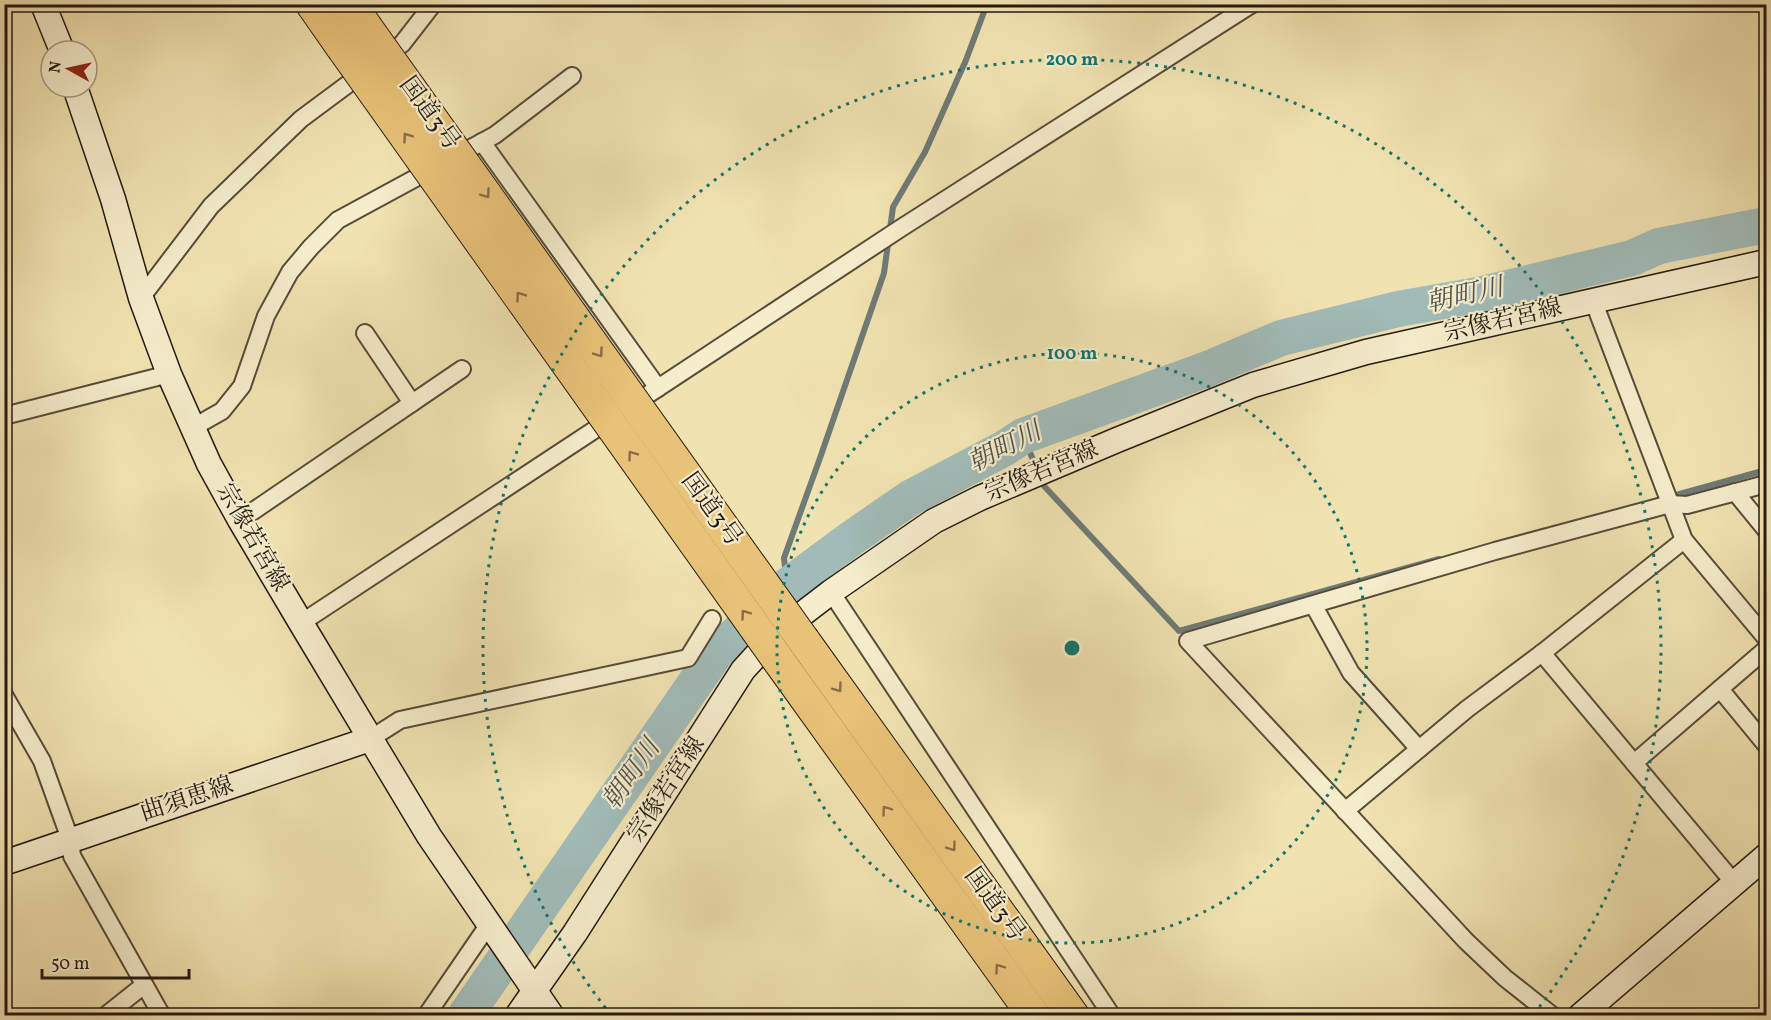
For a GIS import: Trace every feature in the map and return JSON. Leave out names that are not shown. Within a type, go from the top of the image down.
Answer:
[{"type":"highway","name":"国道3号","points":[[312,4],[779,662],[1034,1016]]},
{"type":"highway","name":"国道3号","points":[[358,16],[1073,1016]]},
{"type":"main road","points":[[43,4],[57,39]]},
{"type":"main road","name":"宗像若宮線","points":[[79,99],[113,199],[141,298],[169,374],[209,464],[240,520],[429,836],[534,991],[575,933],[743,670],[784,628],[831,592],[934,521],[981,498],[1117,440],[1253,385],[1366,352],[1767,262]]},
{"type":"main road","name":"曲須恵線","points":[[4,862],[370,739]]},
{"type":"main road","points":[[1580,1016],[1767,856]]},
{"type":"main road","points":[[517,1016],[534,991],[552,1016]]},
{"type":"street","points":[[141,298],[211,206],[301,119],[402,44],[433,4]]},
{"type":"street","points":[[301,623],[911,222],[1252,4]]},
{"type":"street","points":[[192,428],[222,411],[242,387],[266,316],[290,272],[310,247],[338,220],[495,135],[572,76]]},
{"type":"street","points":[[482,142],[658,388]]},
{"type":"street","points":[[1593,300],[1684,540],[1767,638]]},
{"type":"street","points":[[365,333],[412,403]]},
{"type":"street","points":[[240,520],[462,369]]},
{"type":"street","points":[[4,416],[169,374]]},
{"type":"street","points":[[1553,1016],[1505,978],[1466,941],[1188,641],[1314,606],[1495,551],[1670,504],[1687,505],[1767,484]]},
{"type":"street","points":[[1735,492],[1767,530]]},
{"type":"street","points":[[1345,811],[1467,709],[1542,653],[1684,540]]},
{"type":"street","points":[[831,592],[1112,1016]]},
{"type":"street","points":[[1314,606],[1351,674],[1419,749]]},
{"type":"street","points":[[370,739],[400,720],[688,658],[711,619]]},
{"type":"street","points":[[1634,763],[1767,649]]},
{"type":"street","points":[[1542,653],[1735,884]]},
{"type":"street","points":[[1720,690],[1767,744]]},
{"type":"street","points":[[4,695],[42,761],[70,839],[72,856],[162,1016]]},
{"type":"street","points":[[426,1016],[489,924]]},
{"type":"street","points":[[105,1016],[144,985]]},
{"type":"waterway","points":[[787,586],[784,558],[884,273],[893,207],[925,152],[966,60],[987,4]]},
{"type":"waterway","name":"朝町川","points":[[465,1016],[716,653],[787,586],[910,498],[1005,448],[1023,436],[1205,370],[1281,338],[1398,309],[1478,295],[1632,258],[1659,246],[1766,225]]},
{"type":"waterway","points":[[1023,436],[1037,469]]},
{"type":"waterway","points":[[1669,497],[1766,470]]},
{"type":"waterway","points":[[1041,479],[1044,486],[1179,631],[1439,559]]}]
